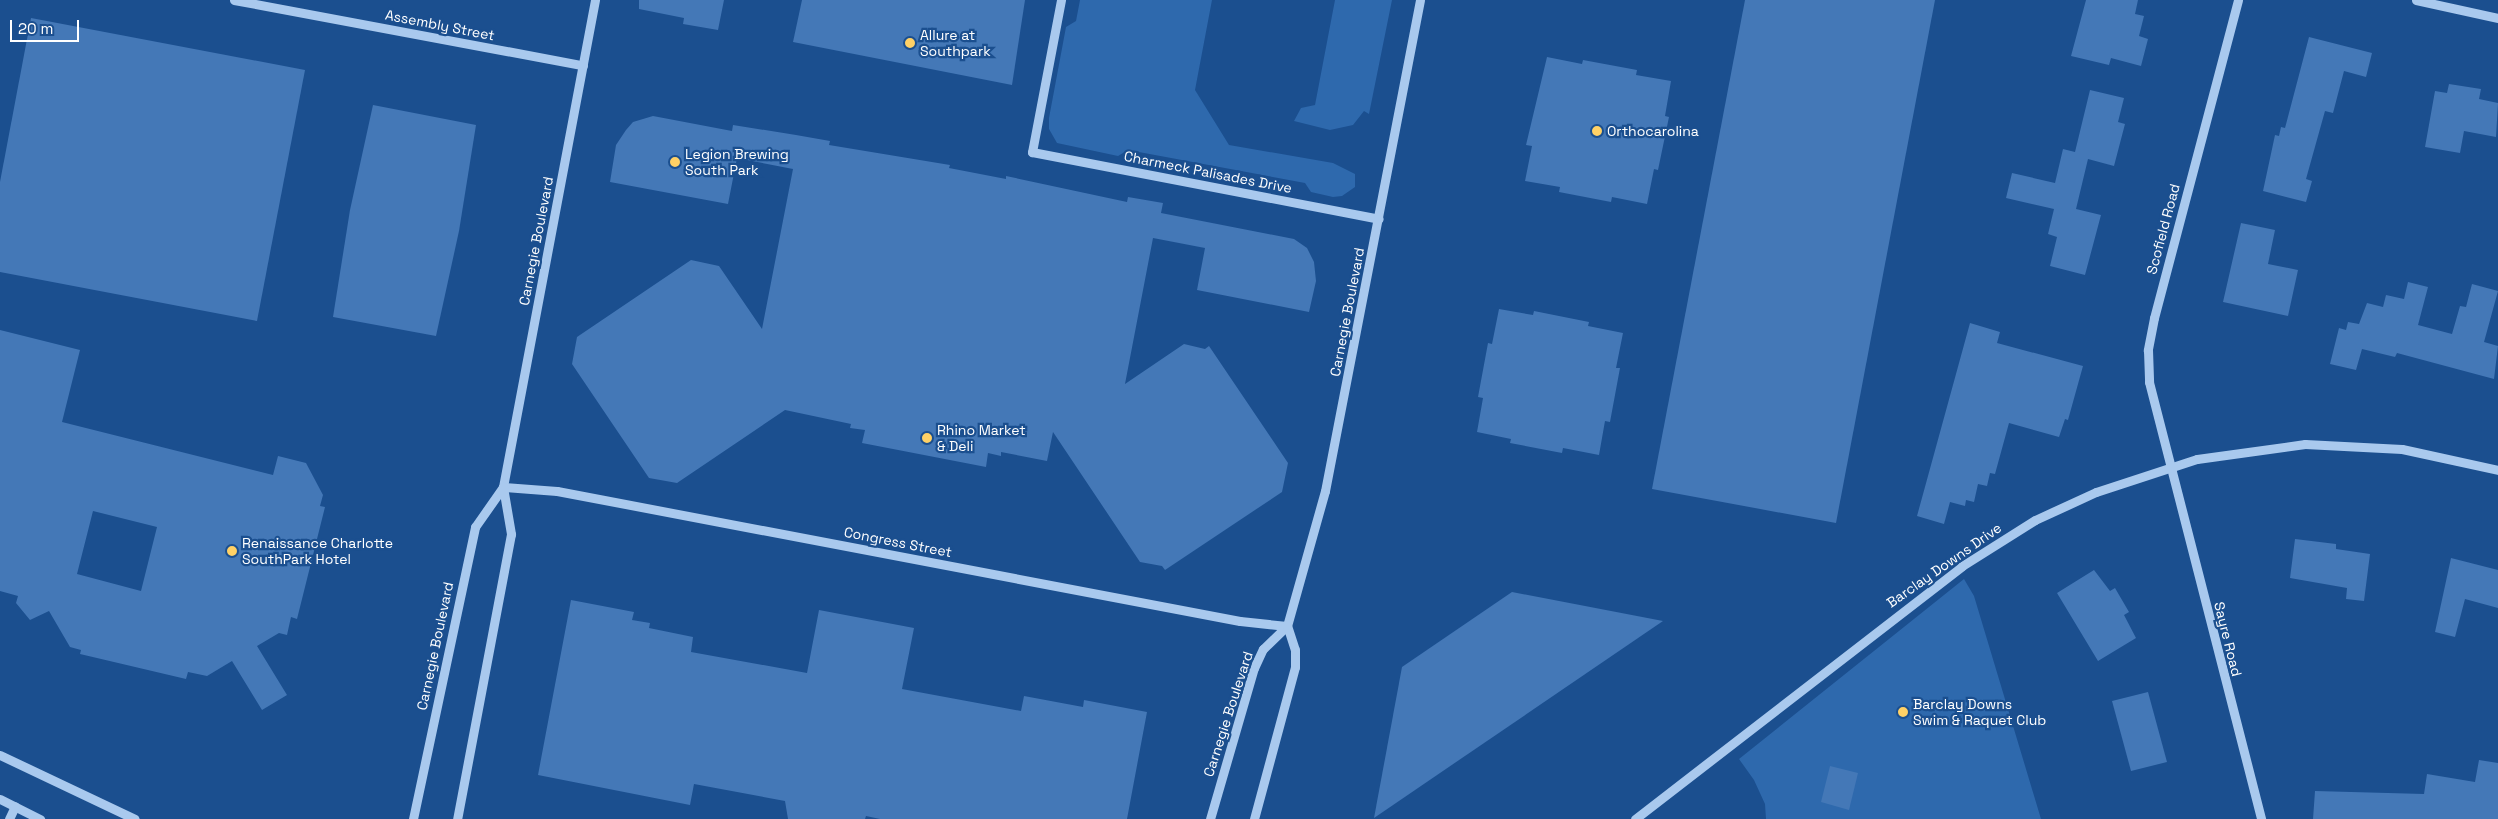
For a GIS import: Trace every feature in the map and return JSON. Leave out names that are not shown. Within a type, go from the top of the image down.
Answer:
[{"type":"street","name":"Assembly Street","points":[[234,0],[583,65]]},
{"type":"street","name":"Carnegie Boulevard","points":[[457,819],[510,534],[503,488],[595,0]]},
{"type":"street","name":"Charmeck Palisades Drive","points":[[1061,0],[1032,152],[1379,219]]},
{"type":"street","name":"Carnegie Boulevard","points":[[1210,819],[1256,662],[1268,642],[1287,626],[1330,472],[1420,0]]},
{"type":"street","name":"Scofield Road","points":[[2169,467],[2149,382],[2150,337],[2238,0]]},
{"type":"street","points":[[2416,0],[2498,18]]},
{"type":"street","name":"Barclay Downs Drive","points":[[1635,819],[1986,549],[2079,499],[2169,467],[2246,450],[2330,443],[2412,451],[2498,470]]},
{"type":"street","name":"Sayre Road","points":[[2169,467],[2261,819]]},
{"type":"street","name":"Carnegie Boulevard","points":[[413,819],[475,527],[503,488]]},
{"type":"street","name":"Congress Street","points":[[503,488],[557,491],[1240,621],[1287,626]]},
{"type":"street","points":[[1254,819],[1295,667],[1294,650],[1287,626]]},
{"type":"street","points":[[0,755],[135,819]]},
{"type":"street","points":[[0,799],[40,819]]},
{"type":"street","points":[[9,819],[15,806]]},
{"type":"shaded area","points":[[1080,0],[1212,0],[1195,90],[1229,145],[1333,163],[1355,174],[1355,187],[1342,196],[1333,197],[1311,192],[1305,183],[1128,150],[1118,156],[1057,143],[1049,129],[1049,118],[1066,27],[1076,21]]},
{"type":"shaded area","points":[[1335,0],[1392,0],[1369,114],[1364,111],[1353,125],[1330,130],[1294,121],[1301,108],[1315,105]]},
{"type":"shaded area","name":"Barclay Downs Swim & Raquet Club","points":[[1964,579],[1974,596],[2041,819],[1766,819],[1765,804],[1754,780],[1739,759]]},
{"type":"building","points":[[639,0],[724,0],[718,30],[683,24],[684,18],[639,9]]},
{"type":"building","name":"Allure at Southpark","points":[[802,0],[1025,0],[1012,85],[793,42]]},
{"type":"building","points":[[1745,0],[1935,0],[1836,523],[1652,489]]},
{"type":"building","points":[[2086,0],[2138,0],[2135,14],[2144,16],[2139,36],[2148,39],[2141,66],[2111,58],[2109,65],[2071,56]]},
{"type":"building","points":[[31,18],[305,70],[257,321],[0,272],[0,182]]},
{"type":"building","points":[[2309,37],[2372,53],[2366,77],[2344,71],[2333,113],[2325,111],[2306,179],[2312,181],[2306,202],[2263,191],[2275,135],[2279,136],[2281,127],[2285,128]]},
{"type":"building","name":"Orthocarolina","points":[[1547,57],[1582,64],[1583,60],[1637,70],[1636,75],[1671,81],[1665,116],[1669,117],[1658,170],[1654,169],[1647,204],[1612,197],[1611,202],[1559,192],[1560,187],[1525,181],[1532,146],[1526,145]]},
{"type":"building","points":[[2449,84],[2481,89],[2479,99],[2498,103],[2496,137],[2464,131],[2460,153],[2425,147],[2435,91],[2447,93]]},
{"type":"building","points":[[2090,90],[2124,98],[2118,122],[2125,124],[2114,166],[2088,159],[2076,209],[2101,215],[2085,275],[2050,266],[2057,237],[2048,234],[2054,209],[2006,198],[2012,173],[2055,183],[2063,149],[2075,152]]},
{"type":"building","points":[[373,105],[476,125],[459,231],[436,336],[333,317],[350,210]]},
{"type":"building","points":[[653,116],[732,131],[733,125],[796,135],[830,141],[829,145],[950,165],[949,168],[1006,179],[1006,176],[1127,202],[1128,197],[1163,203],[1161,213],[1294,239],[1307,248],[1314,262],[1316,281],[1309,312],[1197,290],[1205,248],[1153,238],[1125,384],[1184,344],[1205,349],[1209,346],[1288,463],[1282,492],[1165,570],[1162,566],[1140,562],[1053,432],[1047,461],[1001,452],[1001,456],[988,453],[986,467],[862,443],[865,430],[850,428],[851,424],[785,410],[677,483],[649,478],[572,364],[577,337],[691,260],[719,266],[762,329],[793,169],[737,158],[728,204],[610,182],[616,145],[633,122]]},
{"type":"building","points":[[2241,223],[2275,230],[2268,264],[2298,270],[2288,316],[2223,302]]},
{"type":"building","points":[[2408,282],[2428,287],[2418,325],[2452,334],[2460,306],[2466,307],[2472,284],[2498,291],[2484,342],[2498,346],[2494,379],[2397,353],[2395,357],[2362,349],[2356,370],[2330,364],[2339,328],[2346,330],[2348,322],[2359,324],[2367,303],[2383,307],[2386,295],[2404,299]]},
{"type":"building","points":[[1499,309],[1533,315],[1534,311],[1589,322],[1588,326],[1623,333],[1616,368],[1620,368],[1610,422],[1605,421],[1599,455],[1563,448],[1562,453],[1510,443],[1511,439],[1477,432],[1483,398],[1478,397],[1488,343],[1492,344]]},
{"type":"building","points":[[1970,323],[2000,332],[1997,343],[2083,366],[2068,420],[2065,419],[2059,437],[2009,423],[1995,474],[1990,473],[1987,486],[1978,484],[1974,502],[1966,500],[1965,506],[1950,502],[1944,524],[1917,516]]},
{"type":"building","name":"Renaissance Charlotte SouthPark Hotel","points":[[0,330],[80,350],[62,422],[273,475],[278,456],[306,463],[323,495],[320,506],[325,507],[297,619],[291,617],[287,635],[279,633],[257,646],[287,695],[262,710],[232,661],[207,676],[188,672],[186,679],[80,654],[81,650],[70,647],[49,611],[30,620],[16,603],[18,596],[0,591]],"holes":[[[93,511],[157,527],[141,591],[77,574]]]},
{"type":"building","points":[[2295,539],[2336,544],[2336,549],[2370,554],[2364,601],[2346,599],[2347,588],[2290,578]]},
{"type":"building","points":[[2451,558],[2498,570],[2498,608],[2465,599],[2455,637],[2435,632]]},
{"type":"building","points":[[2094,570],[2110,591],[2115,588],[2129,612],[2124,615],[2136,638],[2098,661],[2057,593]]},
{"type":"building","points":[[1512,592],[1663,621],[1374,818],[1402,667]]},
{"type":"building","points":[[571,600],[634,612],[632,620],[650,623],[649,628],[693,637],[691,652],[807,673],[819,610],[914,628],[902,689],[1021,711],[1024,696],[1083,707],[1084,700],[1147,712],[1127,819],[880,819],[866,816],[865,819],[788,819],[785,801],[694,784],[690,805],[538,775]]},
{"type":"building","points":[[2148,692],[2167,762],[2131,771],[2112,701]]},
{"type":"building","points":[[2479,760],[2498,763],[2498,819],[2313,819],[2315,791],[2424,794],[2427,774],[2475,782]]},
{"type":"building","points":[[1830,766],[1858,773],[1849,810],[1821,802]]},
{"type":"place","name":"Allure at Southpark","points":[[910,43]]},
{"type":"place","name":"Orthocarolina","points":[[1597,131]]},
{"type":"place","name":"Legion Brewing South Park","points":[[675,162]]},
{"type":"place","name":"Rhino Market & Deli","points":[[927,438]]},
{"type":"place","name":"Renaissance Charlotte SouthPark Hotel","points":[[232,551]]},
{"type":"place","name":"Barclay Downs Swim & Raquet Club","points":[[1903,712]]}]
